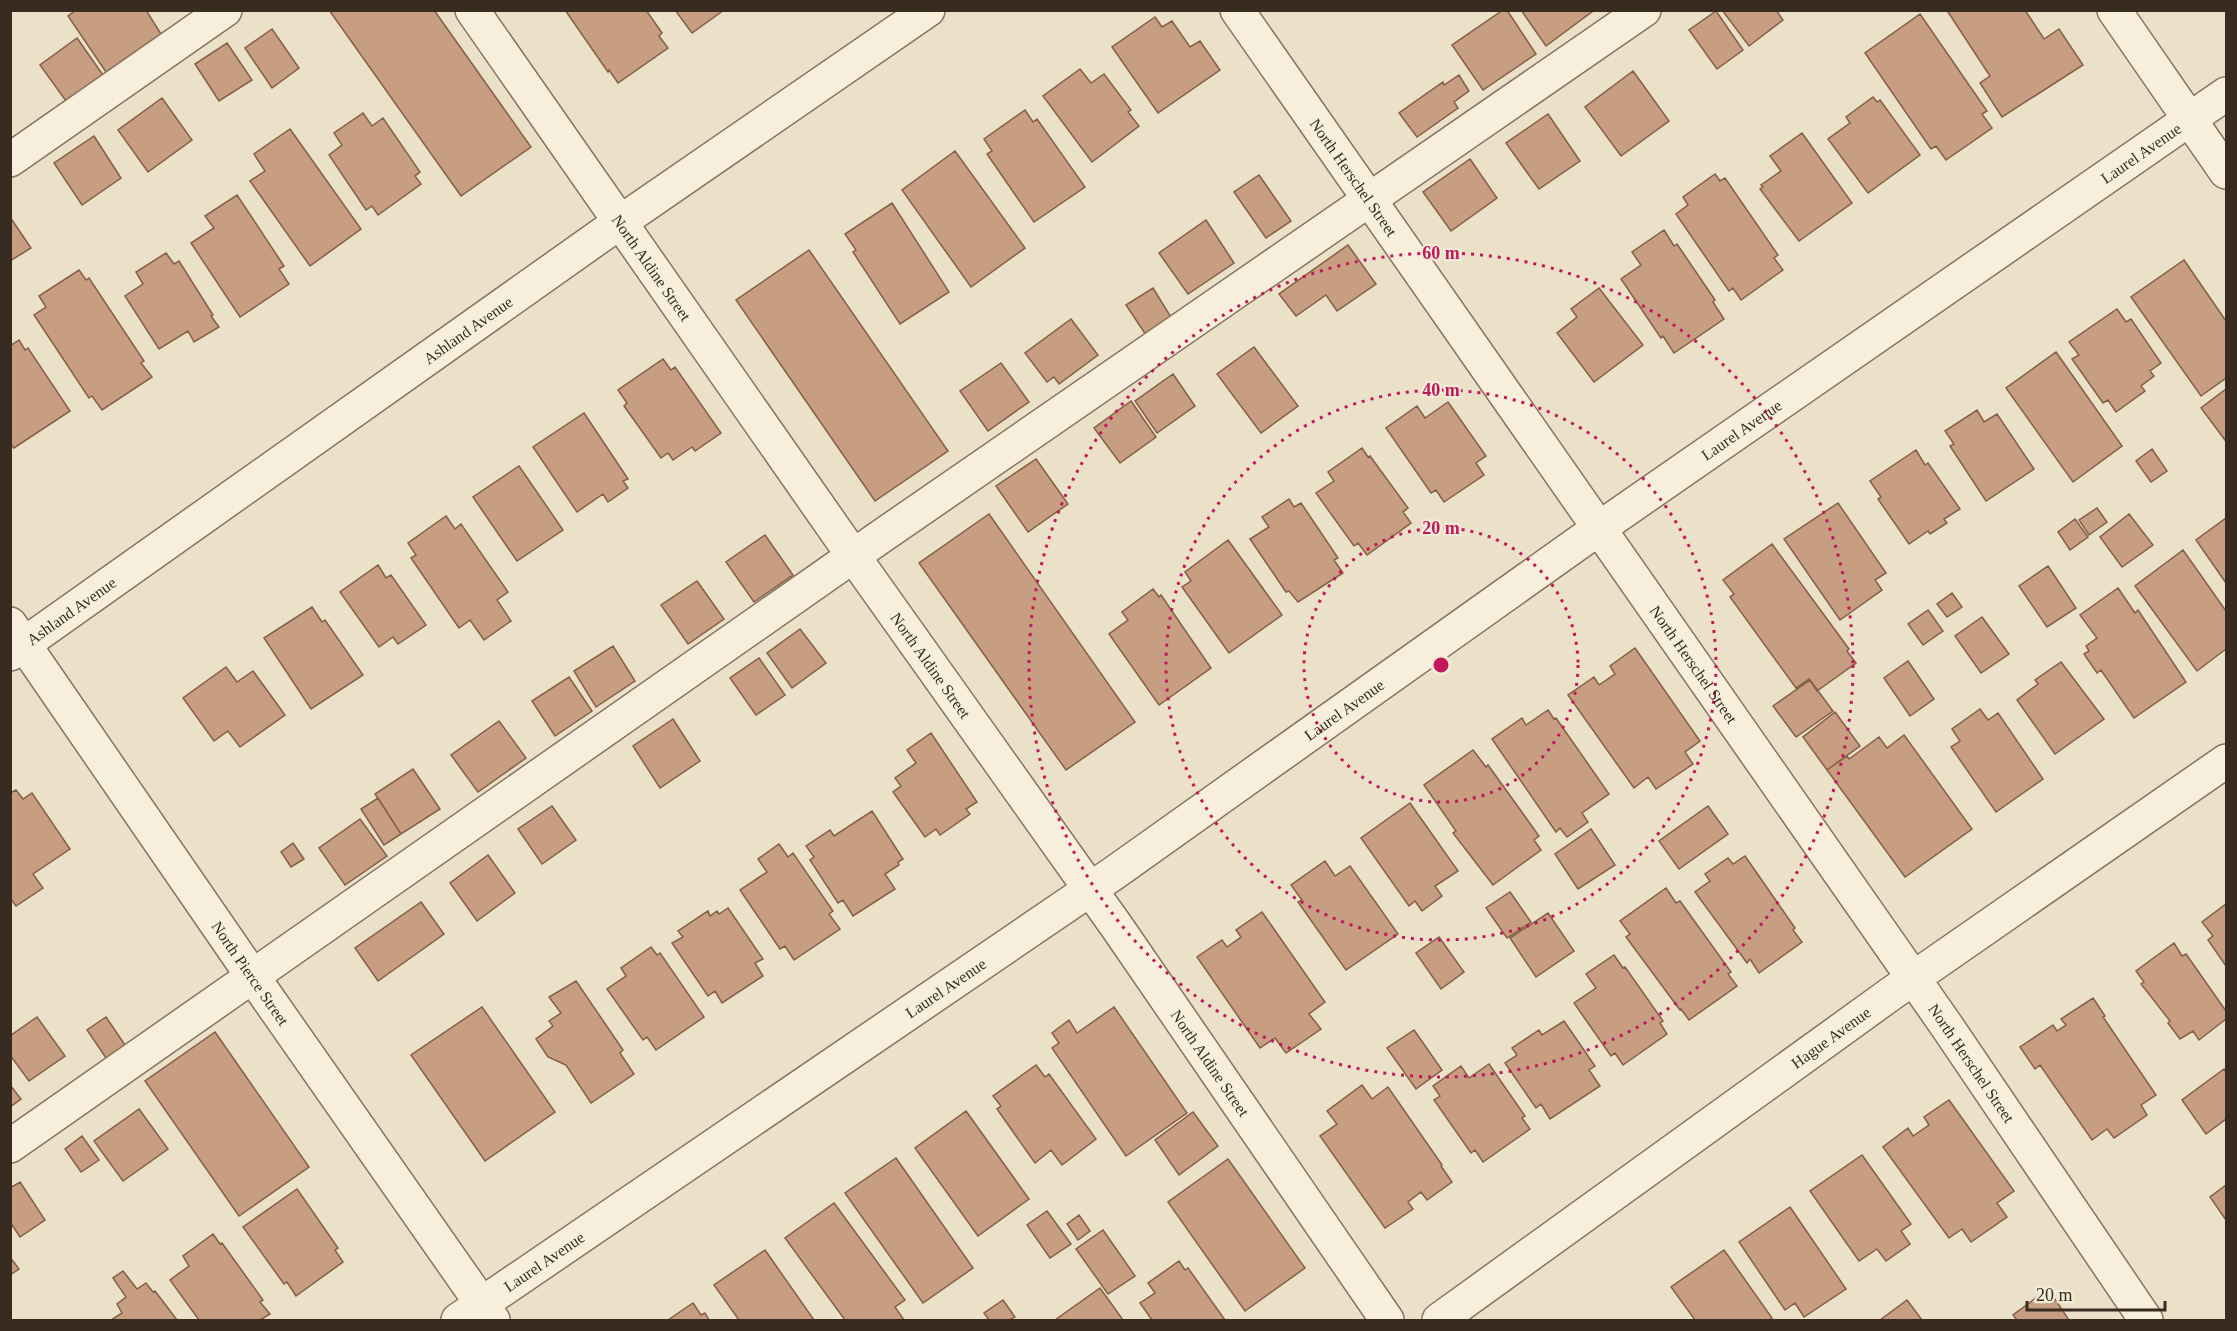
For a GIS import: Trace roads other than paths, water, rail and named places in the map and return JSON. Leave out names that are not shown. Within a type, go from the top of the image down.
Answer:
[{"type":"street","points":[[10,160],[225,10]]},
{"type":"street","name":"North Aldine Street","points":[[472,10],[854,557],[1090,889],[1388,1320]]},
{"type":"street","name":"Ashland Avenue","points":[[15,641],[928,10]]},
{"type":"street","name":"North Herschel Street","points":[[1237,10],[1914,980],[2146,1320]]},
{"type":"street","points":[[10,1146],[854,557],[1644,10]]},
{"type":"street","points":[[2114,10],[2226,172]]},
{"type":"street","name":"Laurel Avenue","points":[[478,1315],[1090,889],[1598,529],[2226,94]]},
{"type":"street","name":"North Pierce Street","points":[[15,641],[253,977],[478,1315]]},
{"type":"street","name":"Hague Avenue","points":[[1439,1320],[1892,993],[1914,980],[2226,761]]}]
